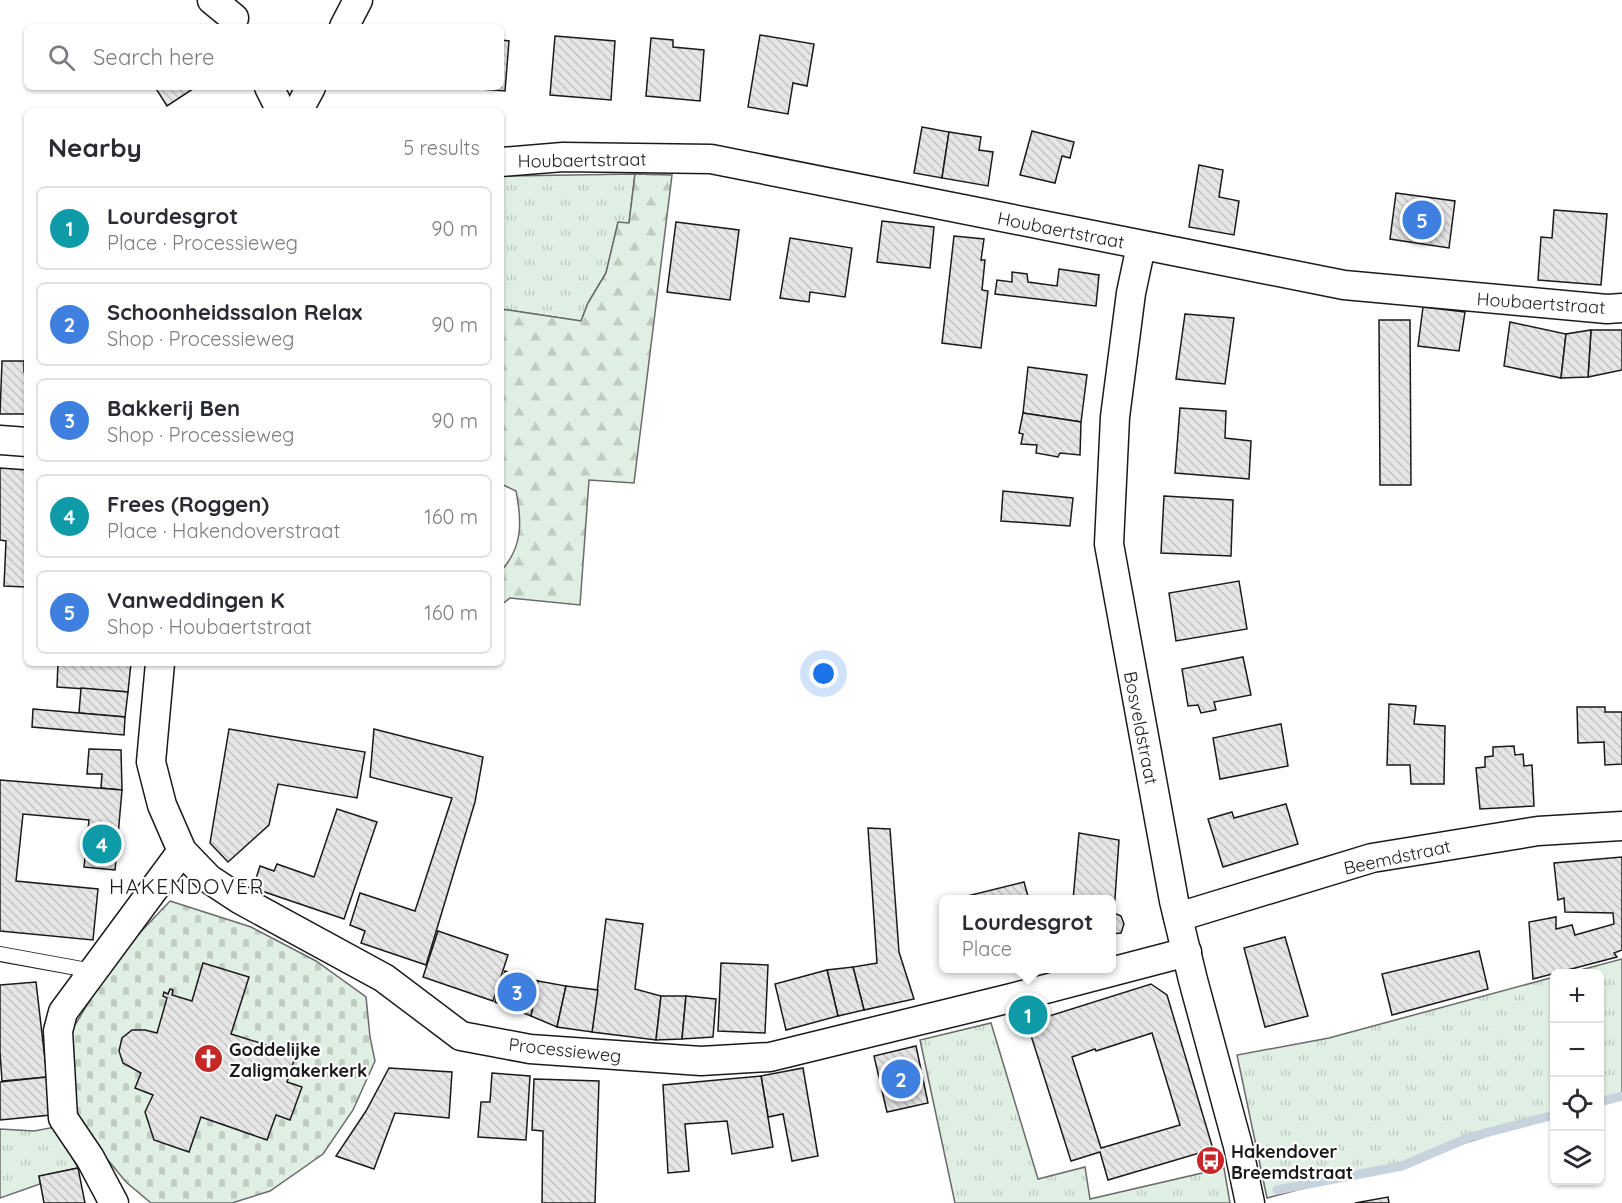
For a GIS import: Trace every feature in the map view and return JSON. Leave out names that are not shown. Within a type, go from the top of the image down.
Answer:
[{"type":"street","points":[[212,0],[235,15]]},
{"type":"street","points":[[346,24],[358,0]]},
{"type":"street","points":[[270,90],[280,108]]},
{"type":"street","points":[[300,108],[309,90]]},
{"type":"street","name":"Houbaertstraat","points":[[504,162],[563,157],[711,159],[1344,285],[1607,309],[1622,308]]},
{"type":"street","name":"Bosveldstraat","points":[[1141,246],[1131,293],[1115,417],[1108,544],[1178,917],[1192,980],[1238,1146],[1250,1203]]},
{"type":"street","points":[[0,440],[24,442]]},
{"type":"street","name":"Processieweg","points":[[160,666],[151,762],[162,805],[182,851],[209,879],[241,900],[384,978],[461,1036],[530,1049],[701,1061],[770,1057],[1107,973]]},
{"type":"street","name":"Beemdstraat","points":[[1178,917],[1372,858],[1538,831],[1622,826]]},
{"type":"street","points":[[114,1203],[90,1158],[63,1118],[58,1031],[63,1012],[182,851]]},
{"type":"street","name":"Processieweg","points":[[1116,971],[1187,952]]},
{"type":"lane","points":[[0,954],[93,971]]},
{"type":"green space","points":[[635,174],[629,223],[618,223],[606,273],[588,303],[581,321],[504,309],[504,176]]},
{"type":"green space","points":[[635,174],[672,175],[634,483],[589,480],[580,605],[510,598],[504,603],[504,567],[517,543],[520,523],[516,491],[504,485],[504,309],[581,321],[588,303],[606,273],[618,222],[629,223]]},
{"type":"green space","points":[[170,901],[251,927],[316,961],[366,997],[375,1061],[353,1110],[323,1154],[270,1191],[232,1203],[151,1203],[126,1182],[107,1159],[84,1127],[75,1108],[72,1030],[114,960]]},
{"type":"green space","points":[[1622,959],[1622,1094],[1604,1100],[1604,969],[1584,969]]},
{"type":"green space","points":[[1550,978],[1550,1116],[1411,1160],[1267,1198],[1237,1055],[1329,1038]]},
{"type":"green space","points":[[991,1023],[1038,1179],[1085,1167],[1090,1199],[1224,1168],[1230,1203],[955,1203],[920,1040]]},
{"type":"green space","points":[[55,1127],[78,1168],[39,1176],[40,1184],[0,1198],[0,1129],[34,1131]]},
{"type":"building","points":[[760,35],[814,44],[807,86],[793,83],[788,114],[748,107]]},
{"type":"building","points":[[555,36],[615,41],[611,100],[550,95]]},
{"type":"building","points":[[651,38],[673,40],[673,47],[704,50],[700,101],[646,96]]},
{"type":"building","points":[[504,40],[509,41],[505,91],[492,90],[504,90]]},
{"type":"building","points":[[157,90],[191,90],[167,106]]},
{"type":"building","points":[[922,127],[949,132],[942,178],[914,173]]},
{"type":"building","points":[[1032,131],[1074,142],[1070,158],[1062,156],[1055,183],[1020,175]]},
{"type":"building","points":[[949,132],[981,137],[979,150],[993,152],[988,186],[942,178]]},
{"type":"building","points":[[1199,165],[1223,170],[1219,197],[1239,201],[1234,235],[1189,227]]},
{"type":"building","points":[[1396,193],[1455,201],[1449,248],[1390,239]]},
{"type":"building","points":[[1554,210],[1607,214],[1601,285],[1538,280],[1541,237],[1552,238]]},
{"type":"building","points":[[882,221],[934,227],[930,268],[877,262]]},
{"type":"building","points":[[676,222],[739,230],[730,300],[667,292]]},
{"type":"building","points":[[954,236],[984,239],[981,260],[985,260],[982,290],[988,291],[981,348],[942,343]]},
{"type":"building","points":[[790,238],[852,248],[845,297],[810,292],[809,302],[780,298]]},
{"type":"building","points":[[1059,269],[1099,275],[1096,306],[995,294],[997,280],[1012,282],[1012,272],[1027,274],[1028,282],[1057,286]]},
{"type":"building","points":[[1423,307],[1465,312],[1459,351],[1418,346]]},
{"type":"building","points":[[1185,314],[1234,318],[1225,384],[1176,379]]},
{"type":"building","points":[[1379,320],[1410,320],[1411,485],[1380,485]]},
{"type":"building","points":[[1510,322],[1566,334],[1561,378],[1504,366]]},
{"type":"building","points":[[1591,330],[1622,330],[1622,370],[1588,377]]},
{"type":"building","points":[[1591,330],[1588,377],[1561,378],[1566,334]]},
{"type":"building","points":[[2,361],[24,361],[24,414],[0,414]]},
{"type":"building","points":[[1028,367],[1087,375],[1081,422],[1023,413]]},
{"type":"building","points":[[1180,408],[1226,411],[1225,438],[1251,441],[1249,479],[1175,473]]},
{"type":"building","points":[[1023,413],[1081,422],[1080,455],[1060,453],[1058,457],[1036,453],[1037,445],[1021,444],[1023,434],[1019,433]]},
{"type":"building","points":[[0,468],[24,470],[24,587],[4,586],[6,541],[0,540]]},
{"type":"building","points":[[1003,491],[1073,498],[1070,526],[1001,521]]},
{"type":"building","points":[[1164,496],[1233,500],[1231,556],[1161,553]]},
{"type":"building","points":[[1239,581],[1247,629],[1176,641],[1169,593]]},
{"type":"building","points":[[1243,657],[1251,695],[1214,702],[1216,710],[1201,713],[1198,705],[1188,706],[1182,669]]},
{"type":"building","points":[[58,666],[131,666],[128,692],[57,687]]},
{"type":"building","points":[[81,688],[128,692],[125,717],[79,713]]},
{"type":"building","points":[[1389,704],[1416,706],[1414,724],[1445,726],[1444,784],[1411,784],[1410,765],[1387,765]]},
{"type":"building","points":[[1577,707],[1605,707],[1605,712],[1622,712],[1622,764],[1605,765],[1604,742],[1578,743]]},
{"type":"building","points":[[33,709],[125,717],[124,735],[32,727]]},
{"type":"building","points":[[1281,724],[1288,766],[1220,779],[1213,738]]},
{"type":"building","points":[[229,729],[365,752],[357,798],[278,784],[269,825],[228,862],[210,843]]},
{"type":"building","points":[[374,729],[483,757],[475,802],[426,965],[361,943],[365,931],[350,925],[360,893],[415,911],[452,798],[370,777]]},
{"type":"building","points":[[1514,746],[1515,755],[1523,754],[1524,766],[1532,765],[1534,806],[1480,809],[1476,768],[1485,767],[1485,757],[1493,756],[1493,747]]},
{"type":"building","points":[[89,749],[121,750],[122,790],[101,788],[102,774],[87,774]]},
{"type":"building","points":[[0,780],[122,790],[115,870],[84,867],[89,820],[23,814],[16,881],[98,889],[93,940],[0,931]]},
{"type":"building","points":[[1286,804],[1298,844],[1223,867],[1208,819],[1232,812],[1234,818]]},
{"type":"building","points":[[337,809],[377,822],[344,919],[253,888],[260,866],[274,871],[277,864],[314,877]]},
{"type":"building","points":[[868,828],[890,829],[899,952],[914,999],[864,1010],[853,967],[877,963]]},
{"type":"building","points":[[1079,833],[1119,840],[1115,895],[1073,895]]},
{"type":"building","points":[[1622,857],[1622,950],[1614,953],[1617,957],[1571,969],[1550,969],[1550,975],[1533,979],[1529,922],[1556,917],[1556,929],[1572,925],[1575,935],[1614,924],[1613,913],[1565,912],[1564,898],[1558,900],[1554,863]]},
{"type":"building","points":[[1024,882],[1028,895],[971,895]]},
{"type":"building","points":[[1116,914],[1121,916],[1124,924],[1121,933],[1116,934]]},
{"type":"building","points":[[606,919],[643,924],[635,989],[661,996],[656,1040],[592,1032]]},
{"type":"building","points":[[438,931],[508,955],[493,1001],[423,977]]},
{"type":"building","points":[[1285,937],[1308,1016],[1265,1027],[1244,948]]},
{"type":"building","points":[[1479,951],[1488,989],[1392,1015],[1382,974]]},
{"type":"building","name":"Goddelijke Zaligmakerkerk","points":[[203,963],[249,977],[231,1034],[296,1054],[287,1082],[302,1087],[290,1120],[276,1115],[267,1140],[201,1117],[189,1152],[154,1140],[145,1112],[153,1095],[135,1088],[141,1073],[123,1063],[119,1051],[122,1038],[132,1030],[157,1033],[167,998],[163,996],[164,992],[168,994],[170,989],[173,990],[172,995],[192,1001]]},
{"type":"building","points":[[721,963],[768,965],[765,1033],[718,1031]]},
{"type":"building","points":[[853,967],[864,1010],[838,1016],[827,970]]},
{"type":"building","points":[[827,970],[838,1016],[786,1030],[775,984]]},
{"type":"building","points":[[505,971],[538,981],[531,1016],[495,1002]]},
{"type":"building","points":[[538,981],[566,986],[557,1027],[531,1016]]},
{"type":"building","points":[[36,982],[47,1077],[2,1081],[0,985]]},
{"type":"building","points":[[1151,984],[1167,995],[1213,1149],[1108,1180],[1100,1152],[1071,1161],[1027,1023]],"holes":[[[1152,1033],[1180,1125],[1101,1148],[1072,1057]]]},
{"type":"building","points":[[566,986],[598,990],[592,1032],[557,1027]]},
{"type":"building","points":[[661,996],[686,996],[682,1039],[656,1040]]},
{"type":"building","points":[[686,996],[716,999],[713,1037],[682,1039]]},
{"type":"building","points":[[916,1046],[928,1103],[887,1112],[874,1056]]},
{"type":"building","points":[[389,1068],[452,1072],[449,1118],[395,1113],[374,1169],[336,1156],[366,1111]]},
{"type":"building","points":[[803,1068],[818,1156],[792,1161],[783,1114],[768,1117],[761,1076]]},
{"type":"building","points":[[492,1073],[530,1076],[526,1140],[478,1137],[481,1102],[490,1102]]},
{"type":"building","points":[[761,1076],[773,1147],[732,1154],[727,1121],[685,1124],[689,1171],[668,1173],[663,1085]]},
{"type":"building","points":[[47,1077],[51,1115],[0,1120],[0,1082]]},
{"type":"building","points":[[534,1079],[599,1081],[595,1203],[542,1203],[543,1131],[532,1130]]},
{"type":"building","points":[[78,1168],[85,1203],[44,1203],[39,1176]]},
{"type":"building","points":[[1388,1197],[1389,1203],[1355,1203]]},
{"type":"waterway","points":[[1604,1101],[1622,1096]]},
{"type":"waterway","points":[[1277,1190],[1402,1166],[1470,1137],[1550,1116]]},
{"type":"place","name":"Vanweddingen K","points":[[1422,220]]},
{"type":"place","name":"Frees (Roggen)","points":[[102,844]]},
{"type":"place","name":"Bakkerij Ben","points":[[517,992]]},
{"type":"place","name":"Lourdesgrot","points":[[1028,1015]]},
{"type":"place","name":"Goddelijke Zaligmakerkerk","points":[[208,1059]]},
{"type":"place","name":"Schoonheidssalon Relax","points":[[901,1079]]},
{"type":"place","name":"Hakendover Breemdstraat","points":[[1210,1161]]},
{"type":"district","name":"HAKENDOVER","points":[[187,886]]}]
